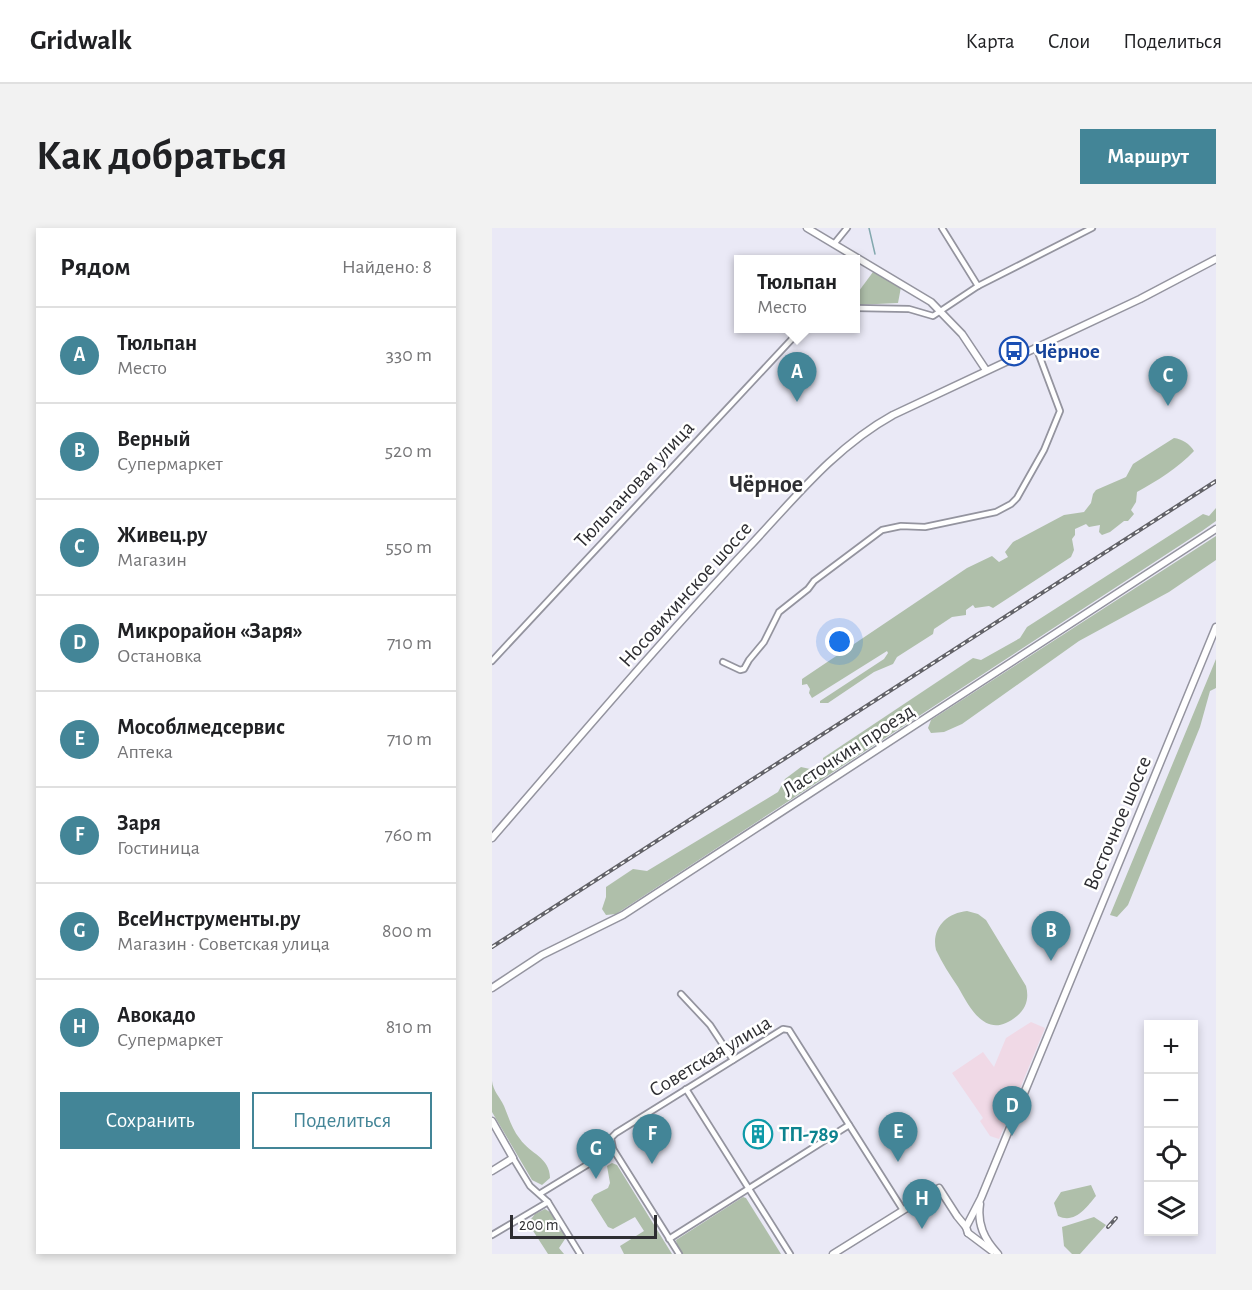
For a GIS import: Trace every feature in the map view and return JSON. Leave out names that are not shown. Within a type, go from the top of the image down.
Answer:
[{"type":"main road","points":[[807,228],[853,255]]},
{"type":"main road","points":[[860,259],[922,296],[940,310],[967,341],[986,370]]},
{"type":"main road","name":"Носовихинское шоссе","points":[[492,838],[709,589],[834,456],[856,437],[881,421],[1140,299],[1216,259]]},
{"type":"main road","name":"Ласточкин проезд","points":[[492,988],[542,955],[623,915],[1216,529]]},
{"type":"main road","name":"Восточное шоссе","points":[[967,1228],[1216,627]]},
{"type":"main road","points":[[492,1121],[513,1158],[492,1171]]},
{"type":"main road","points":[[832,1254],[939,1188],[957,1216],[974,1235],[980,1227]]},
{"type":"main road","name":"Восточное шоссе","points":[[980,1227],[981,1198]]},
{"type":"main road","points":[[967,1228],[974,1221],[998,1254]]},
{"type":"main road","points":[[967,1228],[998,1254]]},
{"type":"street","points":[[834,244],[848,228]]},
{"type":"street","points":[[942,228],[978,286]]},
{"type":"street","points":[[933,316],[978,286],[1092,228]]},
{"type":"street","points":[[860,308],[909,309],[951,322]]},
{"type":"street","name":"Тюльпановая улица","points":[[492,661],[796,333]]},
{"type":"street","points":[[723,662],[740,670],[744,669],[764,642],[779,612],[808,589],[814,581],[882,530],[901,526],[926,527],[996,512],[1017,498],[1044,450],[1060,411],[1036,346]]},
{"type":"street","points":[[681,994],[710,1024],[733,1060]]},
{"type":"street","name":"Советская улица","points":[[540,1193],[613,1149],[611,1138],[616,1133],[787,1028],[849,1125]]},
{"type":"street","points":[[686,1089],[790,1254]]},
{"type":"street","points":[[669,1239],[849,1125],[903,1210]]},
{"type":"street","points":[[613,1149],[679,1254]]},
{"type":"street","points":[[513,1158],[530,1186],[548,1202],[580,1254]]},
{"type":"street","points":[[492,1235],[548,1202]]},
{"type":"shaded area","points":[[1031,1022],[1045,1028],[999,1139],[990,1136],[980,1121],[983,1118],[952,1073],[983,1052],[994,1067],[1006,1038]]},
{"type":"green space","points":[[873,272],[901,287],[898,303],[860,305],[860,290]]},
{"type":"green space","points":[[1174,438],[1186,442],[1194,451],[1167,474],[1137,492],[1136,502],[1131,510],[1134,514],[1128,521],[1124,521],[1102,535],[1099,532],[1100,525],[1089,527],[1086,524],[1075,529],[1072,539],[1074,550],[1071,557],[993,608],[989,606],[975,608],[973,605],[966,610],[966,615],[952,617],[934,629],[933,634],[897,657],[893,664],[874,672],[828,703],[820,703],[820,701],[884,659],[887,651],[812,698],[807,684],[802,685],[802,679],[967,568],[992,556],[999,562],[1008,557],[1005,552],[1013,542],[1064,515],[1084,512],[1091,503],[1096,490],[1126,477],[1133,464]]},
{"type":"green space","points":[[1216,508],[1216,521],[1202,531],[616,914],[606,915],[602,909],[606,887],[633,869],[647,871],[778,792],[785,779],[801,767],[819,771],[823,766],[823,758],[973,658],[981,660],[1020,638],[1027,627],[1203,514],[1209,516]]},
{"type":"green space","points":[[1216,536],[1216,560],[1169,592],[1079,641],[962,724],[944,732],[931,733],[928,728],[931,720]]},
{"type":"green space","points":[[1216,659],[1216,688],[1210,691],[1200,727],[1128,905],[1117,917],[1110,915]]},
{"type":"green space","points":[[967,911],[978,914],[986,920],[1026,986],[1025,1006],[1017,1016],[1006,1023],[989,1024],[974,1013],[936,950],[936,935],[942,923],[959,912]]},
{"type":"green space","points":[[492,1081],[517,1135],[547,1165],[550,1178],[542,1185],[532,1180],[492,1112]]},
{"type":"green space","points":[[612,1163],[617,1165],[672,1254],[624,1254],[620,1246],[644,1231],[635,1217],[613,1229],[608,1227],[591,1200],[594,1195],[608,1188],[610,1183],[607,1166]]},
{"type":"green space","points":[[1091,1185],[1096,1196],[1080,1214],[1070,1218],[1058,1216],[1054,1203],[1061,1192]]},
{"type":"green space","points":[[743,1197],[746,1198],[781,1254],[683,1254],[676,1240]]},
{"type":"green space","points":[[545,1209],[557,1222],[556,1227],[564,1233],[565,1239],[559,1248],[564,1254],[548,1254],[528,1223],[535,1214]]},
{"type":"green space","points":[[1094,1217],[1106,1225],[1080,1254],[1072,1254],[1064,1246],[1062,1227]]},
{"type":"waterway","points":[[869,228],[875,254]]},
{"type":"railway","points":[[492,947],[1216,481]]},
{"type":"railway","points":[[1108,1227],[1116,1218]]},
{"type":"place","name":"Чёрное","points":[[1014,351]]},
{"type":"place","name":"Тюльпан","points":[[797,402]]},
{"type":"place","name":"Живец.ру","points":[[1168,406]]},
{"type":"place","name":"Верный","points":[[1051,961]]},
{"type":"place","name":"ТП-789","points":[[758,1134]]},
{"type":"place","name":"Микрорайон «Заря»","points":[[1012,1136]]},
{"type":"place","name":"Мособлмедсервис","points":[[898,1162]]},
{"type":"place","name":"Заря","points":[[652,1164]]},
{"type":"place","name":"ВсеИнструменты.ру","points":[[596,1179]]},
{"type":"place","name":"Авокадо","points":[[922,1229]]},
{"type":"district","name":"Чёрное","points":[[766,484]]}]
